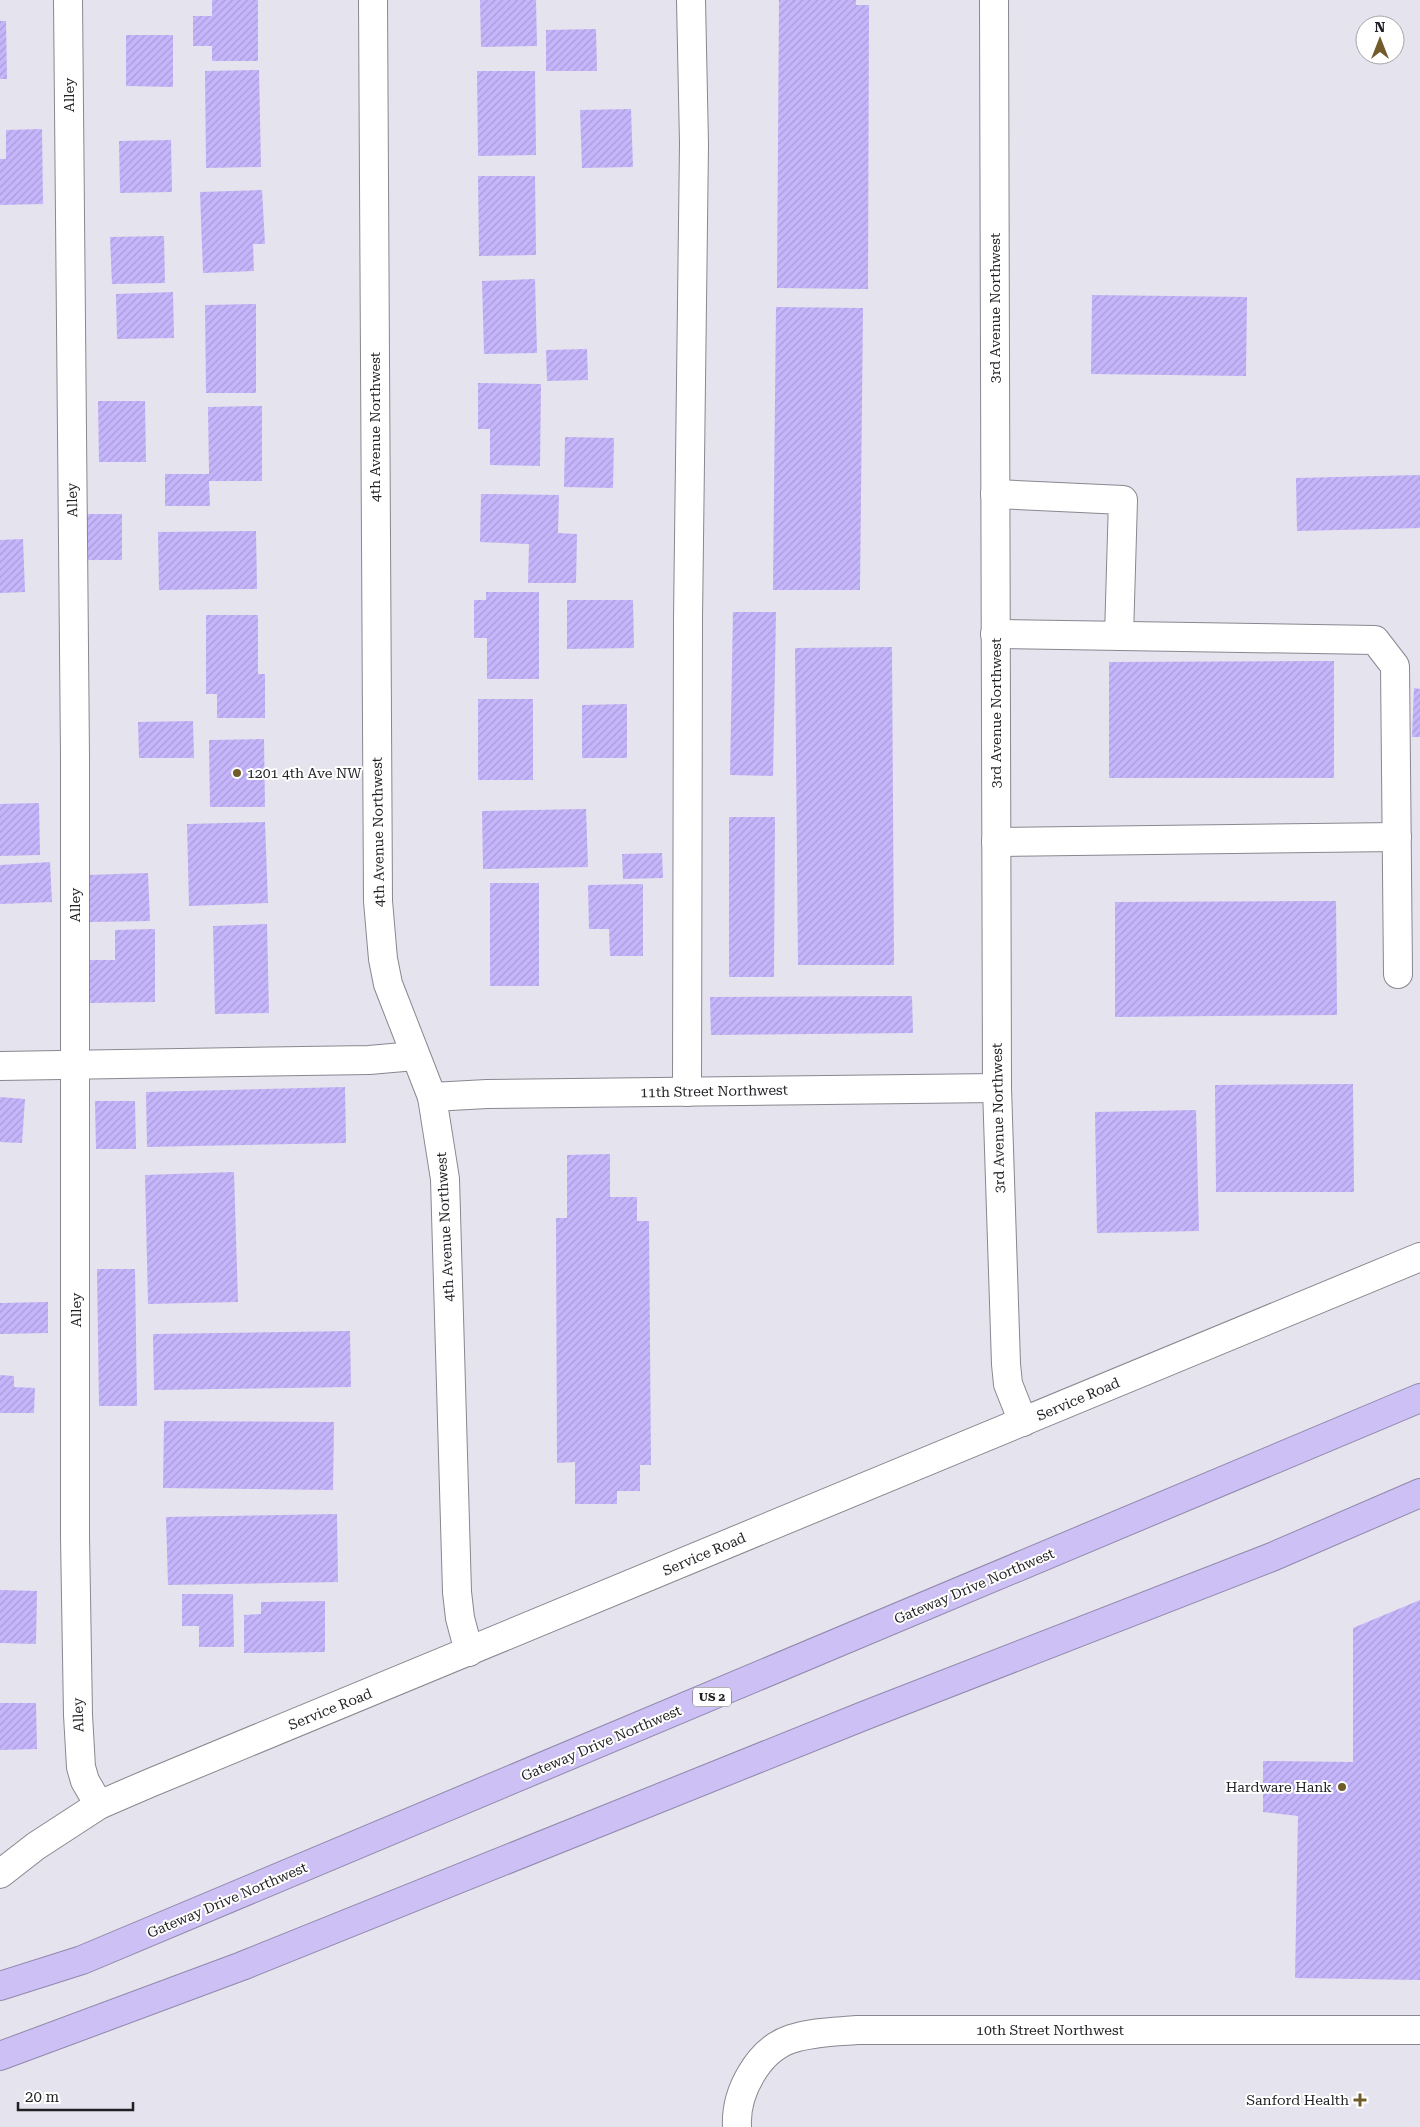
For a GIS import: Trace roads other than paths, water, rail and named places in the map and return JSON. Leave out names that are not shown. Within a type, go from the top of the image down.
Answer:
[{"type":"highway","name":"Gateway Drive Northwest","points":[[0,1986],[82,1960],[1420,1398]]},
{"type":"highway","points":[[0,2056],[242,1966],[866,1715],[1272,1557],[1420,1493]]},
{"type":"street","name":"Alley","points":[[68,0],[76,1064],[75,1537],[78,1715],[81,1767],[85,1781],[99,1805]]},
{"type":"street","name":"4th Avenue Northwest","points":[[373,0],[378,901],[383,959],[388,984],[432,1097],[445,1179],[457,1592],[460,1618],[469,1652]]},
{"type":"street","points":[[687,1092],[688,619],[694,144],[691,0]]},
{"type":"street","name":"3rd Avenue Northwest","points":[[994,0],[996,1088],[1006,1364],[1008,1384],[1023,1422]]},
{"type":"street","points":[[995,494],[1123,500],[1119,636]]},
{"type":"street","points":[[995,634],[1375,640],[1395,666],[1398,974]]},
{"type":"street","points":[[996,842],[1397,836]]},
{"type":"street","points":[[0,1066],[369,1060],[415,1056]]},
{"type":"street","name":"11th Street Northwest","points":[[432,1097],[487,1094],[996,1088]]},
{"type":"street","name":"Service Road","points":[[0,1874],[36,1846],[99,1805],[1420,1257]]},
{"type":"street","name":"10th Street Northwest","points":[[737,2127],[742,2095],[752,2072],[770,2052],[789,2040],[817,2033],[857,2030],[1420,2030]]},
{"type":"place","name":"1201 4th Ave NW","points":[[237,773]]},
{"type":"place","name":"Hardware Hank","points":[[1342,1787]]},
{"type":"place","name":"Sanford Health","points":[[1360,2100]]}]
